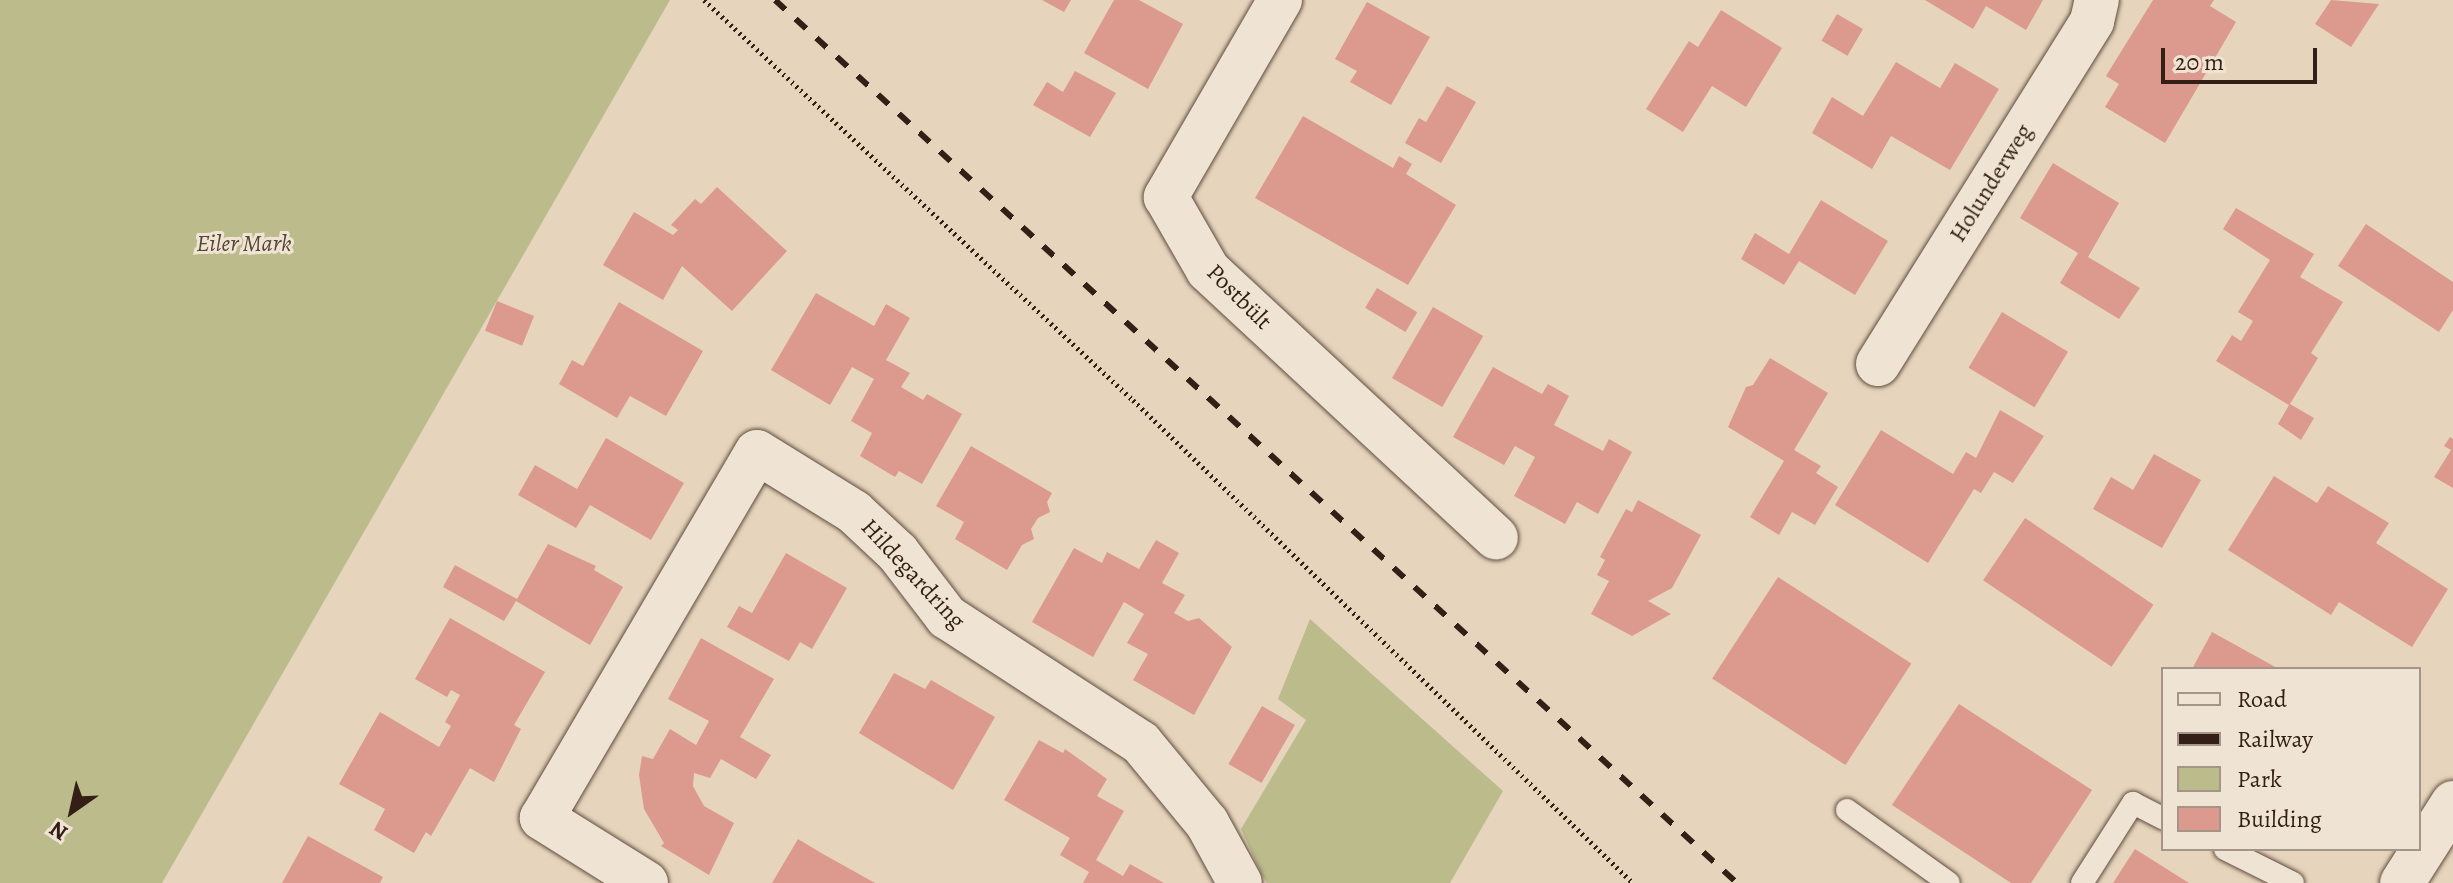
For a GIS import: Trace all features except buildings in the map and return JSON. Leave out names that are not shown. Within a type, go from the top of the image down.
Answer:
[{"type":"street","name":"Postbült","points":[[1280,0],[1166,197],[1208,270],[1496,538]]},
{"type":"street","name":"Holunderweg","points":[[1878,364],[2092,21],[2097,0]]},
{"type":"street","name":"Hildegardring","points":[[646,883],[542,818],[757,452],[854,512],[898,553],[947,617],[1141,743],[1207,823],[1240,883]]},
{"type":"street","points":[[2402,883],[2453,803]]},
{"type":"lane","points":[[2082,883],[2133,803],[2161,817]]},
{"type":"lane","points":[[1847,810],[1949,883]]},
{"type":"lane","points":[[2229,851],[2293,883]]},
{"type":"path","points":[[704,0],[1133,400],[1633,883]]},
{"type":"green space","name":"Eiler Mark","points":[[0,0],[670,0],[162,883],[0,883]]},
{"type":"green space","points":[[1310,619],[1503,791],[1450,883],[1267,883],[1262,875],[1241,829],[1306,720],[1278,699]]},
{"type":"railway","points":[[775,0],[1737,883]]}]
